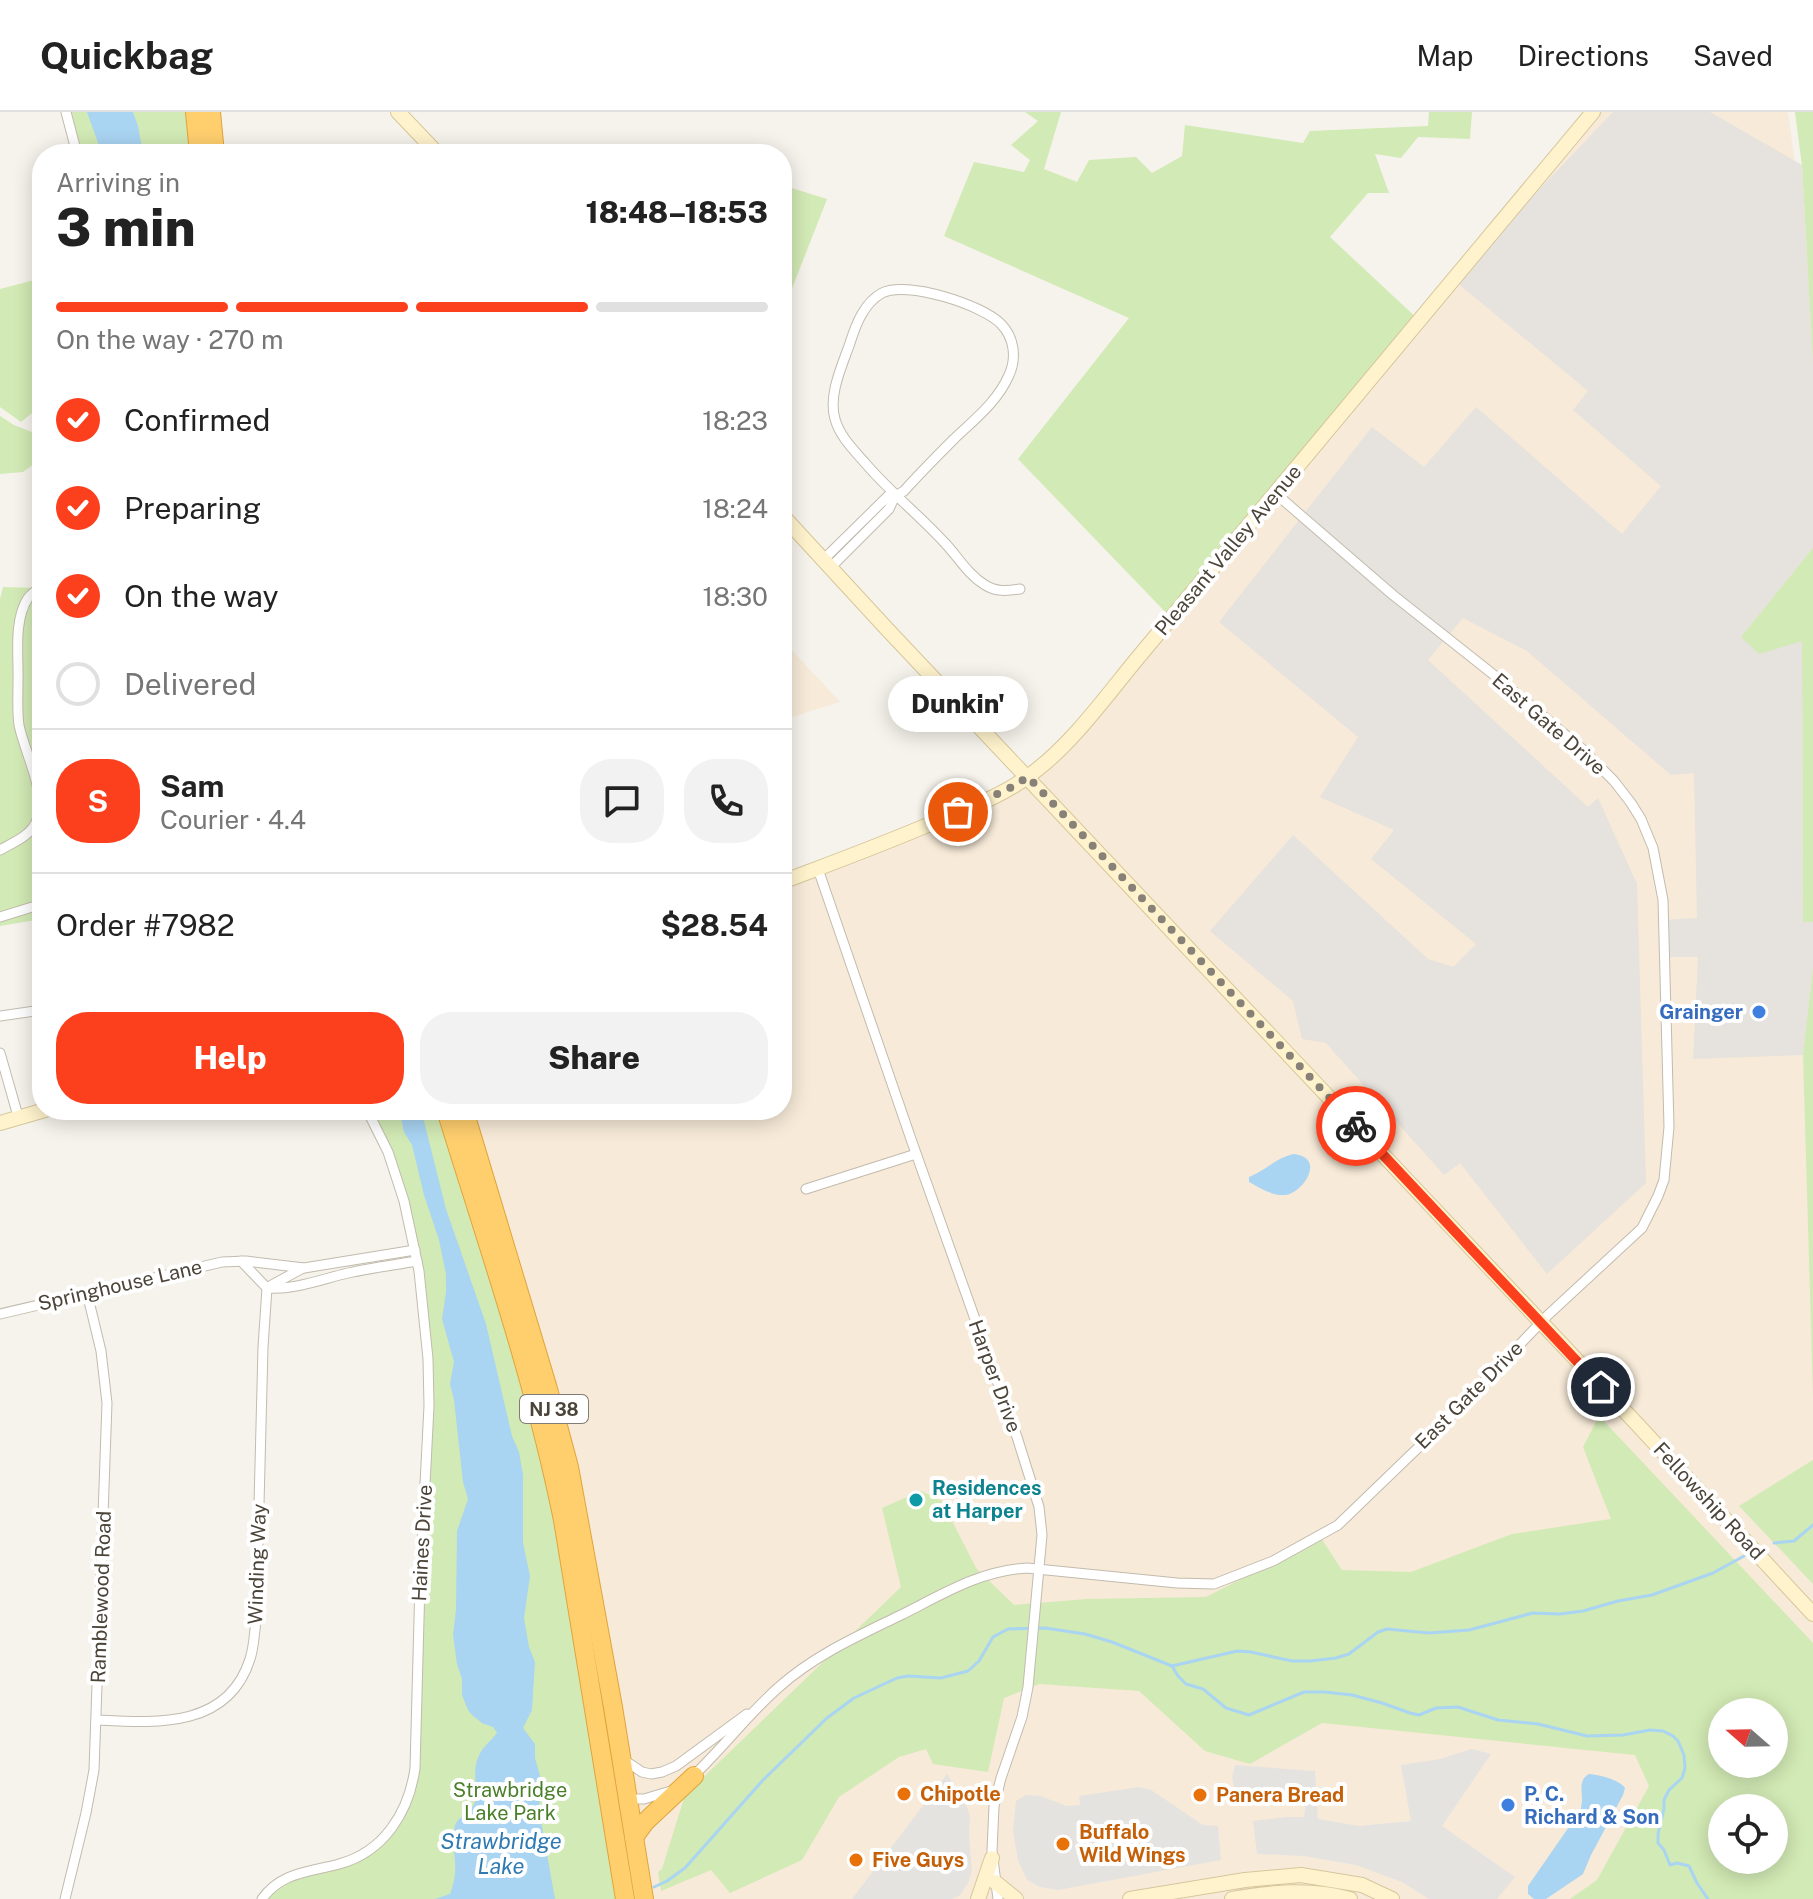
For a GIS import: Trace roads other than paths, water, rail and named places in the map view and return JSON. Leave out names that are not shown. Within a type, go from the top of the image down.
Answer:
[{"type":"highway","points":[[195,112],[198,144]]},
{"type":"highway","points":[[211,112],[214,144]]},
{"type":"highway","name":"NJ 38","points":[[449,1120],[551,1461],[625,1899]]},
{"type":"highway","name":"NJ 38","points":[[467,1120],[562,1441],[579,1515],[644,1899]]},
{"type":"highway","points":[[598,1731],[614,1785],[628,1799]]},
{"type":"highway","points":[[634,1837],[645,1822],[694,1776]]},
{"type":"street","points":[[66,112],[74,144]]},
{"type":"street","points":[[398,112],[428,144]]},
{"type":"street","name":"Pleasant Valley Avenue","points":[[792,878],[945,818],[1010,788],[1044,765],[1072,736],[1593,112]]},
{"type":"street","points":[[826,564],[888,496],[895,496],[904,491],[987,407],[1013,365],[1009,334],[995,318],[951,300],[902,288],[880,295],[865,309],[833,401],[839,432],[895,496],[943,540],[966,569],[983,584],[1002,591],[1020,589]]},
{"type":"street","name":"East Gate Drive","points":[[621,1759],[642,1772],[662,1772],[691,1756],[759,1706],[803,1667],[831,1649],[980,1577],[1011,1569],[1214,1584],[1273,1561],[1338,1525],[1451,1416],[1541,1322],[1642,1228],[1664,1180],[1669,1127],[1663,900],[1647,833],[1631,803],[1614,781],[1581,748],[1393,595],[1275,493]]},
{"type":"street","name":"Fellowship Road","points":[[792,526],[1813,1614]]},
{"type":"street","points":[[32,595],[24,607],[18,645],[19,725],[32,772]]},
{"type":"street","points":[[0,850],[32,828]]},
{"type":"street","name":"Harper Drive","points":[[818,869],[1039,1507],[1042,1535],[1028,1687],[1022,1717],[995,1801],[992,1858],[998,1899]]},
{"type":"street","points":[[0,917],[32,907]]},
{"type":"street","points":[[0,1016],[32,1011]]},
{"type":"street","points":[[0,1053],[18,1116]]},
{"type":"street","points":[[0,1123],[32,1113]]},
{"type":"street","name":"Haines Drive","points":[[262,1899],[290,1876],[348,1861],[370,1851],[394,1826],[410,1792],[415,1768],[429,1406],[428,1359],[416,1256],[398,1181],[372,1120]]},
{"type":"street","points":[[806,1189],[916,1154]]},
{"type":"street","points":[[241,1261],[267,1288],[285,1288],[416,1256]]},
{"type":"street","name":"Springhouse Lane","points":[[0,1314],[211,1264],[241,1261],[304,1268],[416,1256]]},
{"type":"street","name":"Springhouse Lane","points":[[267,1288],[304,1268]]},
{"type":"street","name":"Winding Way","points":[[97,1720],[152,1722],[194,1717],[223,1700],[239,1682],[250,1660],[256,1622],[267,1288]]},
{"type":"street","name":"Ramblewood Road","points":[[65,1899],[89,1799],[97,1720],[107,1403],[99,1340],[87,1293]]},
{"type":"street","name":"East Gate Drive","points":[[628,1799],[665,1794],[694,1776],[759,1706]]},
{"type":"street","points":[[978,1899],[992,1858]]},
{"type":"street","points":[[1130,1899],[1245,1880],[1301,1875],[1362,1885],[1392,1899]]},
{"type":"street","points":[[995,1882],[1016,1899]]},
{"type":"street","points":[[1232,1899],[1300,1892],[1350,1899]]},
{"type":"water","points":[[87,112],[133,112],[141,144],[98,144]]},
{"type":"water","name":"Strawbridge Lake","points":[[401,1120],[424,1120],[446,1209],[486,1324],[512,1436],[519,1452],[523,1475],[523,1543],[530,1576],[524,1618],[535,1662],[532,1710],[523,1728],[535,1744],[535,1758],[542,1783],[539,1806],[555,1899],[435,1899],[450,1894],[453,1887],[455,1826],[475,1802],[476,1763],[481,1751],[497,1733],[468,1710],[457,1664],[453,1635],[457,1531],[468,1499],[450,1384],[454,1362],[442,1319],[446,1274],[412,1145]]},
{"type":"water","points":[[1294,1154],[1304,1157],[1310,1168],[1304,1183],[1292,1193],[1275,1194],[1249,1182],[1249,1177]]},
{"type":"water","points":[[1589,1774],[1618,1782],[1625,1788],[1623,1795],[1583,1874],[1546,1899],[1534,1899],[1528,1894],[1528,1886],[1580,1811],[1582,1785]]},
{"type":"waterway","points":[[1774,1543],[1794,1541],[1813,1525]]},
{"type":"waterway","points":[[654,1887],[685,1868],[763,1780],[827,1718],[854,1698],[897,1678],[941,1678],[968,1671],[979,1661],[993,1637],[1008,1629],[1045,1628],[1085,1634],[1172,1666],[1237,1651],[1292,1661],[1310,1661],[1349,1654],[1378,1632],[1387,1629],[1429,1633],[1469,1630],[1533,1613],[1583,1611],[1652,1595],[1713,1573],[1744,1556]]},
{"type":"waterway","points":[[1172,1666],[1186,1684],[1203,1689],[1226,1708],[1249,1715],[1304,1692],[1325,1692],[1352,1695],[1419,1715],[1436,1708],[1458,1707],[1498,1720],[1538,1724],[1587,1736],[1663,1731],[1678,1741],[1685,1768],[1682,1778],[1669,1790],[1664,1800],[1658,1843],[1670,1865],[1689,1866],[1708,1899]]},
{"type":"place","name":"Dunkin'","points":[[958,812]]},
{"type":"place","name":"Grainger","points":[[1759,1012]]},
{"type":"place","name":"Residences at Harper","points":[[916,1500]]},
{"type":"place","name":"Chipotle","points":[[904,1794]]},
{"type":"place","name":"Panera Bread","points":[[1200,1795]]},
{"type":"place","name":"P. C. Richard & Son","points":[[1508,1805]]},
{"type":"place","name":"Buffalo Wild Wings","points":[[1063,1844]]},
{"type":"place","name":"Five Guys","points":[[856,1860]]},
{"type":"park label","name":"Strawbridge Lake Park","points":[[510,1802]]}]
